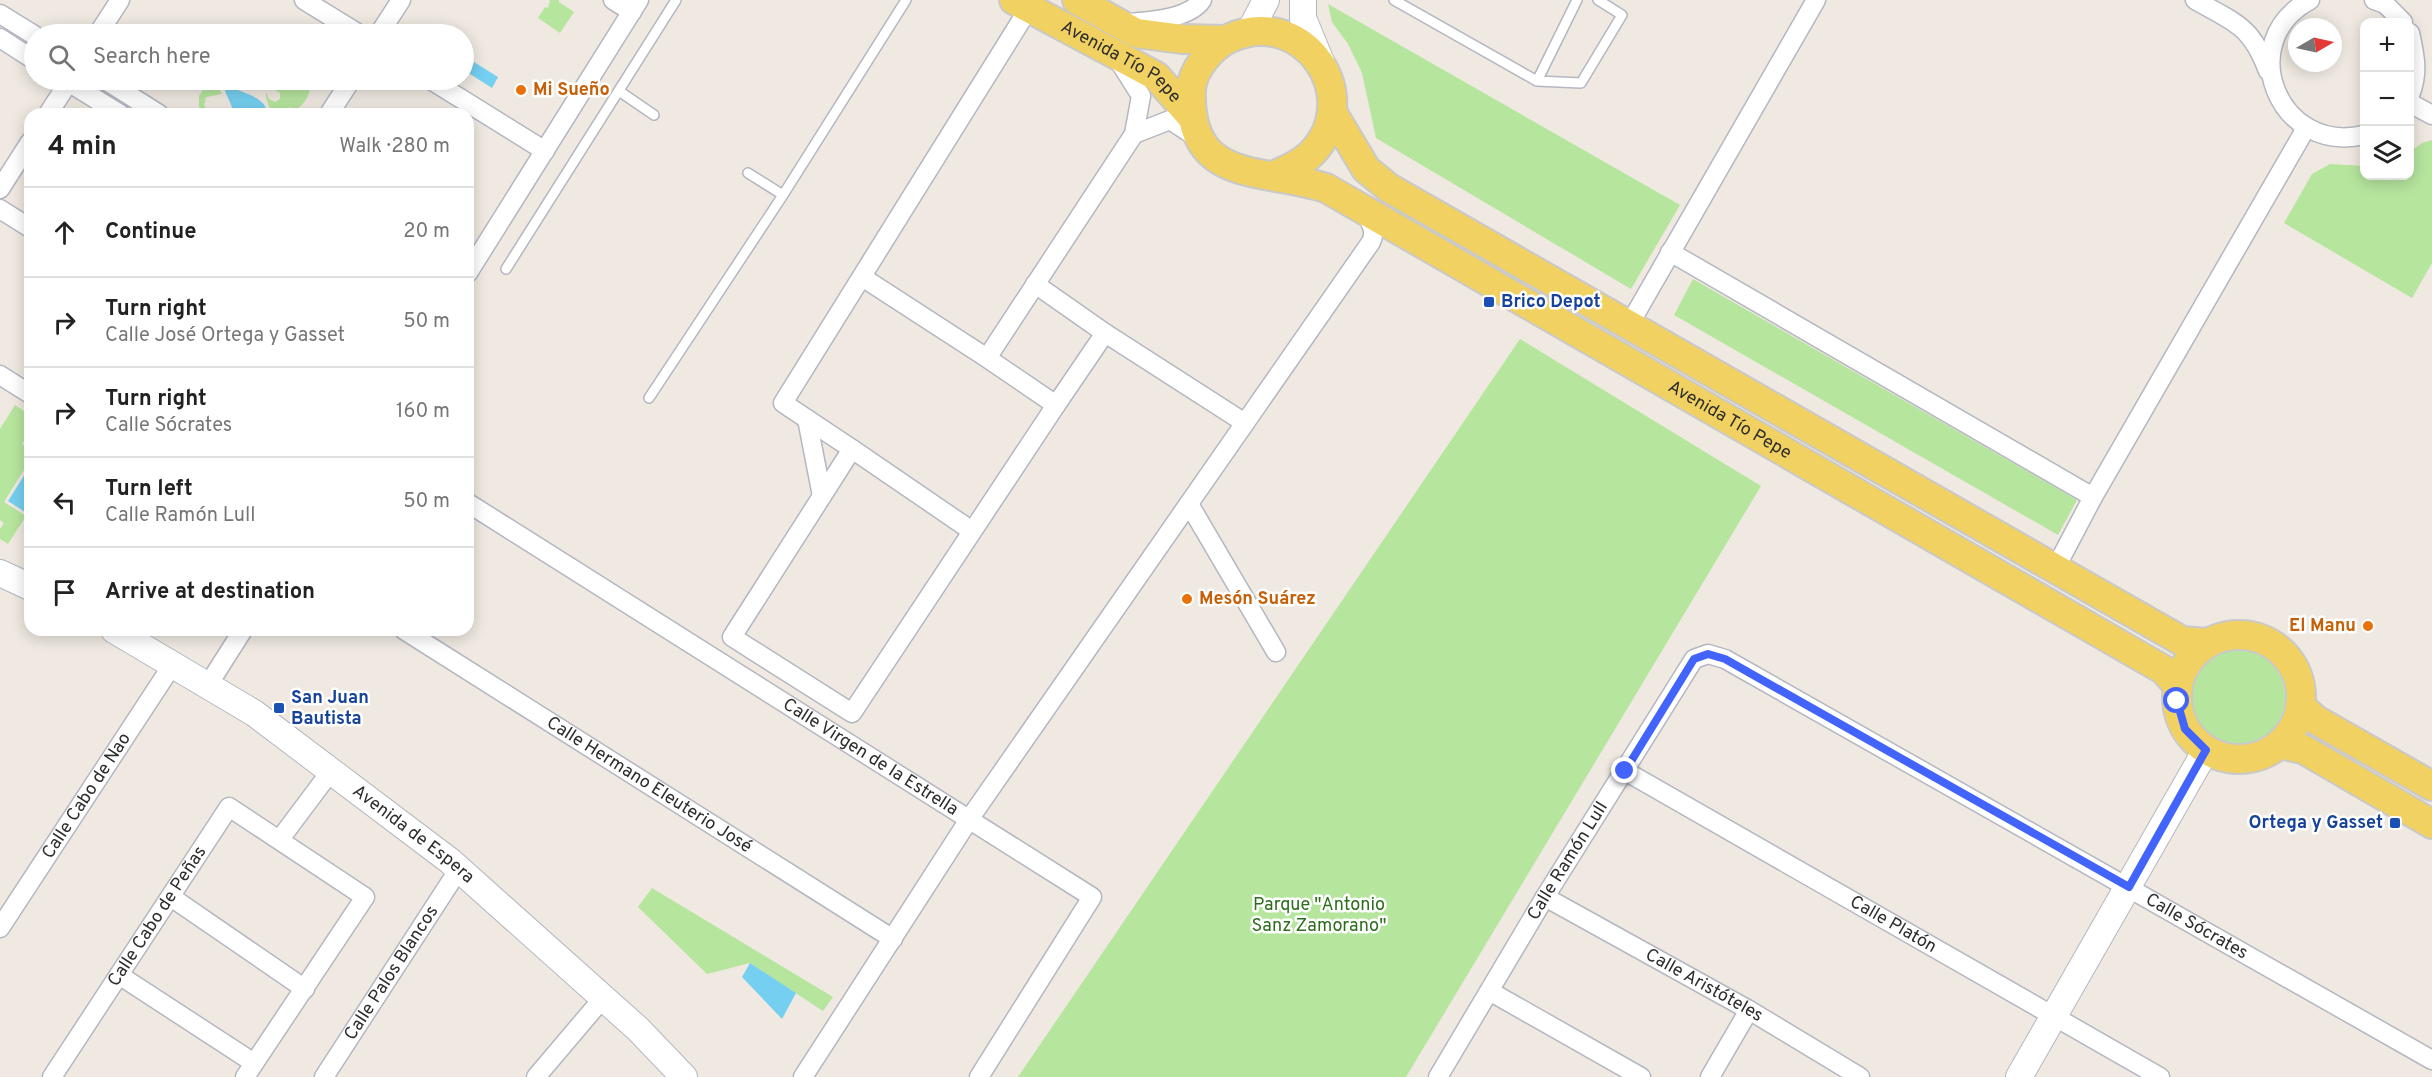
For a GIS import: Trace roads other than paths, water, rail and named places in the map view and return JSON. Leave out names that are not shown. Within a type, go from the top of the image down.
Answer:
[{"type":"main road","name":"Avenida Tío Pepe","points":[[1077,0],[1136,33],[1161,37],[1238,36]]},
{"type":"main road","name":"Avenida Tío Pepe","points":[[1022,4],[1156,76],[1195,127]]},
{"type":"main road","points":[[1269,31],[1287,36],[1304,45],[1317,58],[1326,73],[1332,92],[1332,112],[1325,134],[1311,153],[1294,167],[1273,176],[1231,168],[1214,156],[1195,127],[1191,86],[1203,60],[1238,36],[1269,31]]},
{"type":"main road","name":"Avenida Tío Pepe","points":[[1332,112],[1366,169],[1389,188],[2181,641],[2208,643]]},
{"type":"main road","name":"Avenida Tío Pepe","points":[[1273,176],[1300,179],[1326,188],[1412,236],[2164,670],[2178,686]]},
{"type":"main road","points":[[2241,635],[2261,639],[2273,645],[2288,660],[2298,678],[2300,706],[2290,733],[2280,744],[2263,755],[2244,759],[2224,758],[2206,750],[2190,735],[2179,716],[2178,686],[2183,669],[2193,654],[2208,643],[2220,638],[2241,635]]},
{"type":"main road","points":[[2300,706],[2316,720],[2432,786]]},
{"type":"main road","points":[[2280,744],[2303,749],[2432,824]]},
{"type":"street","points":[[104,24],[120,0]]},
{"type":"street","points":[[304,0],[343,24]]},
{"type":"street","points":[[385,24],[401,0]]},
{"type":"street","points":[[474,263],[635,6],[613,0]]},
{"type":"street","points":[[1117,24],[1166,19],[1198,6],[1202,0]]},
{"type":"street","points":[[1238,36],[1266,0]]},
{"type":"street","points":[[1304,0],[1303,18],[1306,29],[1326,73]]},
{"type":"street","points":[[1629,325],[1816,0]]},
{"type":"street","points":[[2195,0],[2245,29],[2259,45],[2282,104],[2306,128],[2330,137],[2360,136]]},
{"type":"street","points":[[2272,81],[2271,58],[2276,37],[2287,18],[2310,0]]},
{"type":"street","points":[[2382,2],[2399,18]]},
{"type":"street","points":[[972,531],[783,403],[862,277],[1022,4]]},
{"type":"street","points":[[0,14],[24,29]]},
{"type":"street","points":[[0,38],[24,51]]},
{"type":"street","points":[[2414,50],[2417,60],[2414,85]]},
{"type":"street","points":[[987,358],[1134,134],[1141,96],[1114,54]]},
{"type":"street","points":[[52,108],[62,90]]},
{"type":"street","points":[[83,90],[111,108]]},
{"type":"street","points":[[121,90],[149,108]]},
{"type":"street","points":[[333,108],[345,90]]},
{"type":"street","points":[[447,90],[545,151]]},
{"type":"street","points":[[2414,106],[2432,116]]},
{"type":"street","points":[[1134,134],[1170,120],[1195,127]]},
{"type":"street","points":[[2055,568],[2093,497],[2306,128]]},
{"type":"street","points":[[1,186],[24,151]]},
{"type":"street","points":[[0,209],[24,224]]},
{"type":"street","points":[[1363,209],[1372,224],[1374,236]]},
{"type":"street","points":[[803,1077],[970,818],[1374,236],[1389,232],[1412,236]]},
{"type":"street","points":[[1670,252],[2093,497]]},
{"type":"street","points":[[862,277],[1056,405]]},
{"type":"street","points":[[1035,284],[1105,333],[1245,423]]},
{"type":"street","points":[[852,449],[732,637],[852,713],[1105,333]]},
{"type":"street","points":[[0,375],[24,390]]},
{"type":"street","points":[[807,419],[822,496]]},
{"type":"street","points":[[1190,504],[1276,652]]},
{"type":"street","name":"Calle Virgen de la Estrella","points":[[474,507],[1092,897],[979,1077]]},
{"type":"street","points":[[0,573],[24,584]]},
{"type":"street","name":"Avenida de Espera","points":[[124,636],[254,713],[459,870],[603,998],[684,1077]]},
{"type":"street","points":[[208,685],[239,636]]},
{"type":"street","name":"Calle Hermano Eleuterio José","points":[[413,636],[893,939]]},
{"type":"street","name":"Calle Ramón Lull","points":[[1438,1077],[1491,992],[1545,897],[1694,659],[1708,654]]},
{"type":"street","name":"Calle Sócrates","points":[[1708,654],[1725,659],[2432,1060]]},
{"type":"street","name":"Calle Cabo de Nao","points":[[0,928],[172,664]]},
{"type":"street","points":[[2019,1077],[2206,750]]},
{"type":"street","points":[[280,839],[331,771]]},
{"type":"street","name":"Calle Platón","points":[[1625,771],[2160,1077]]},
{"type":"street","name":"Calle Cabo de Peñas","points":[[52,1077],[229,807],[365,897],[250,1070]]},
{"type":"street","name":"Calle Palos Blancos","points":[[324,1077],[459,870]]},
{"type":"street","points":[[171,897],[304,989]]},
{"type":"street","name":"Calle Aristóteles","points":[[1545,897],[1749,1010],[1860,1077]]},
{"type":"street","points":[[120,975],[250,1070]]},
{"type":"street","points":[[1491,992],[1641,1077]]},
{"type":"street","points":[[536,1077],[603,998]]},
{"type":"street","points":[[1710,1077],[1749,1010]]},
{"type":"lane","points":[[506,269],[676,0]]},
{"type":"lane","points":[[1394,0],[1537,81],[1581,83],[1622,15],[1598,0]]},
{"type":"lane","points":[[1537,81],[1577,0]]},
{"type":"lane","points":[[649,398],[783,195],[903,1]]},
{"type":"lane","points":[[619,91],[654,115]]},
{"type":"lane","points":[[748,173],[783,195]]},
{"type":"water","points":[[474,62],[498,77],[492,88],[474,76]]},
{"type":"water","points":[[238,90],[246,93],[258,99],[266,108],[232,108],[225,91]]},
{"type":"water","points":[[24,476],[24,511],[8,501]]},
{"type":"water","points":[[750,963],[796,993],[782,1019],[742,977]]},
{"type":"place","name":"Mi Sueño","points":[[521,90]]},
{"type":"place","name":"Brico Depot","points":[[1489,302]]},
{"type":"place","name":"Mesón Suárez","points":[[1187,599]]},
{"type":"place","name":"El Manu","points":[[2368,626]]},
{"type":"place","name":"San Juan Bautista","points":[[279,708]]},
{"type":"place","name":"Ortega y Gasset","points":[[2395,823]]},
{"type":"park label","name":"Parque \"Antonio Sanz Zamorano\"","points":[[1319,915]]}]
